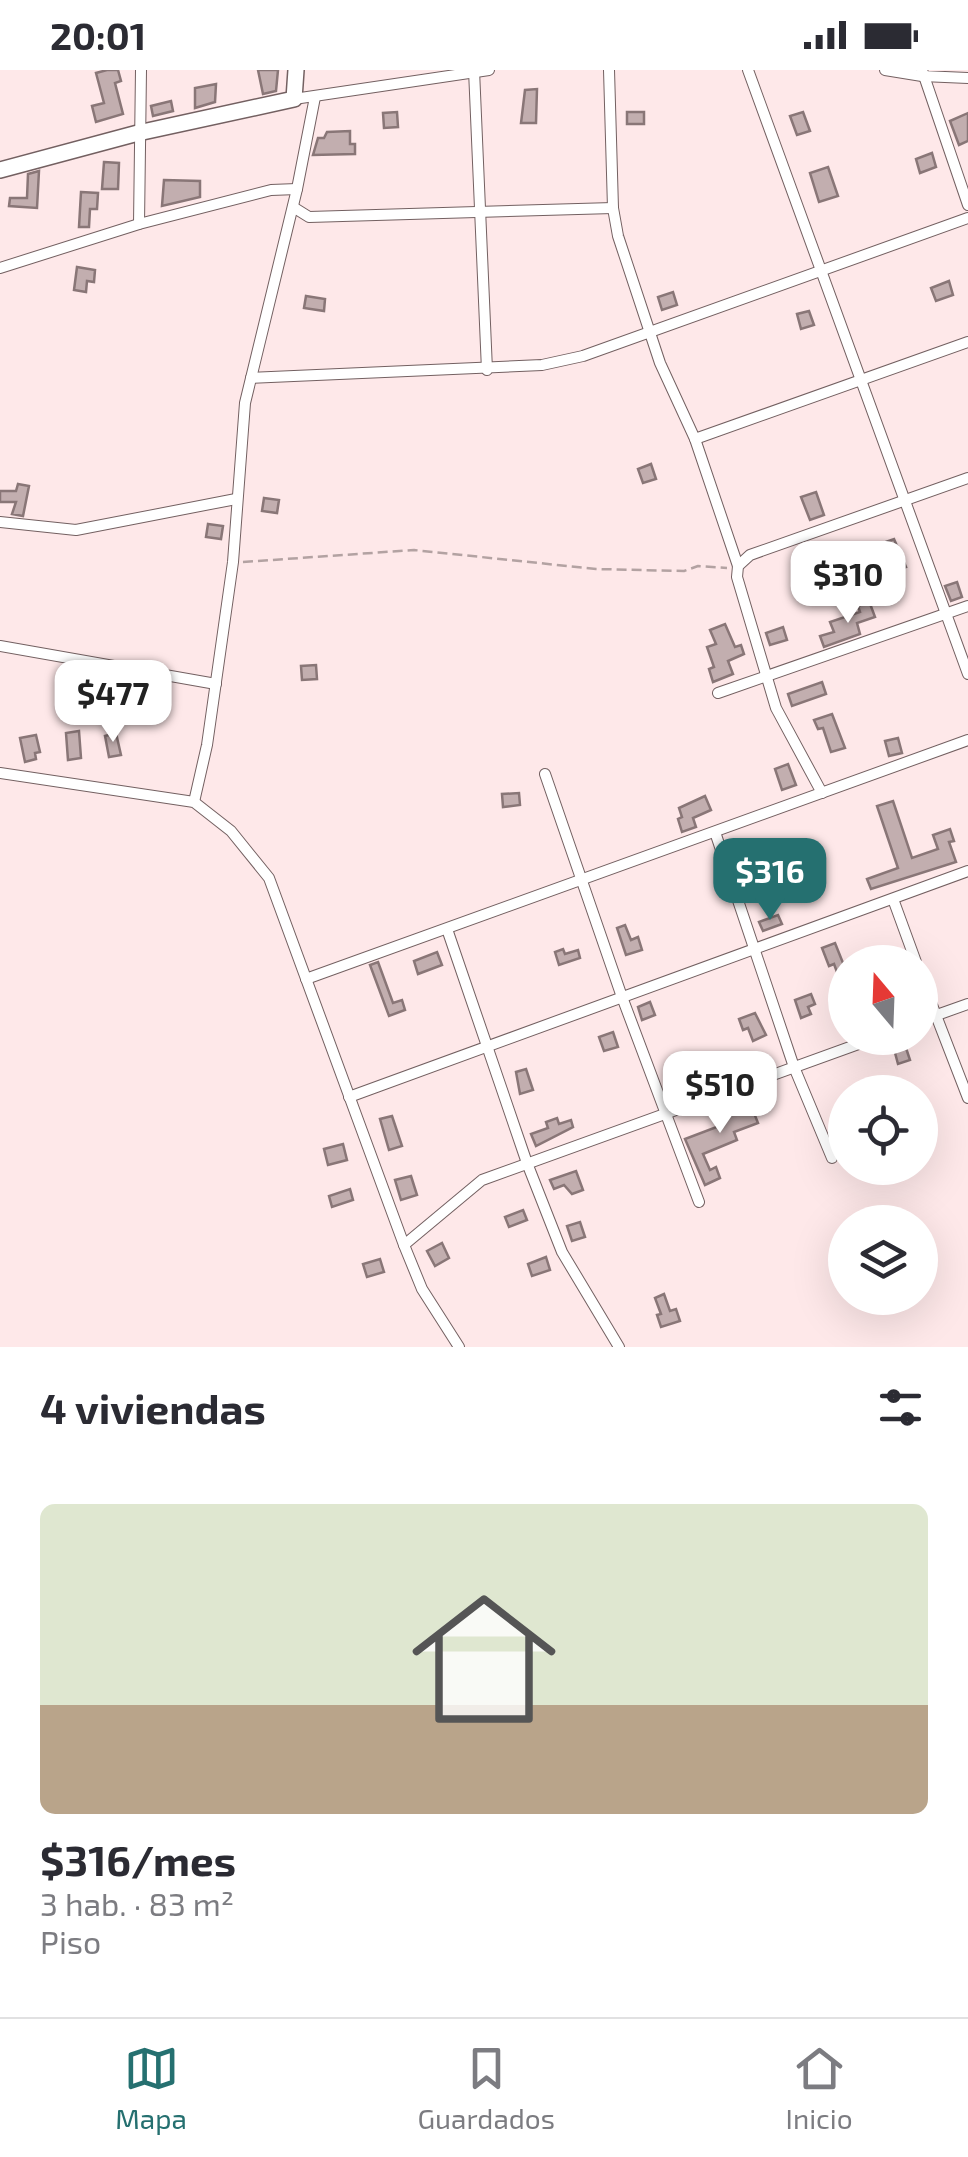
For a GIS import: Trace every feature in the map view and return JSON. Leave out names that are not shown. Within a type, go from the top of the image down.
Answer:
[{"type":"street","points":[[139,224],[141,70]]},
{"type":"street","points":[[294,99],[296,70]]},
{"type":"street","points":[[0,170],[294,99],[488,70]]},
{"type":"street","points":[[609,70],[618,236],[660,363],[695,438],[738,566],[736,577],[776,708],[822,793]]},
{"type":"street","points":[[748,70],[968,674]]},
{"type":"street","points":[[885,70],[968,78]]},
{"type":"street","points":[[474,71],[488,370]]},
{"type":"street","points":[[922,73],[968,205]]},
{"type":"street","points":[[194,802],[208,745],[233,562],[245,403],[297,190],[315,96]]},
{"type":"street","points":[[0,268],[139,224],[270,190],[297,190]]},
{"type":"street","points":[[292,207],[308,217],[614,208]]},
{"type":"street","points":[[251,378],[542,366],[582,356],[968,218]]},
{"type":"street","points":[[695,438],[968,342]]},
{"type":"street","points":[[738,566],[750,555],[968,478]]},
{"type":"street","points":[[0,522],[76,530],[236,499]]},
{"type":"street","points":[[718,693],[968,606]]},
{"type":"street","points":[[0,646],[216,684]]},
{"type":"street","points":[[306,980],[968,740]]},
{"type":"street","points":[[0,773],[194,802],[230,831],[269,878],[404,1245],[422,1288],[459,1347]]},
{"type":"street","points":[[545,774],[622,997],[700,1202]]},
{"type":"street","points":[[715,832],[794,1067],[828,1148]]},
{"type":"street","points":[[349,1097],[968,871]]},
{"type":"street","points":[[893,898],[910,945]]},
{"type":"street","points":[[448,929],[527,1163],[562,1252],[619,1347]]},
{"type":"street","points":[[938,1015],[968,1004]]},
{"type":"street","points":[[938,1023],[968,1098]]},
{"type":"street","points":[[404,1245],[482,1180],[828,1055]]},
{"type":"path","points":[[233,562],[414,550],[596,569],[684,571],[698,566],[738,566]]},
{"type":"building","points":[[118,70],[121,81],[115,83],[123,114],[96,122],[92,106],[104,103],[96,73]]},
{"type":"building","points":[[258,70],[278,70],[276,91],[263,94]]},
{"type":"building","points":[[216,84],[215,102],[195,108],[195,88]]},
{"type":"building","points":[[537,89],[536,123],[521,123],[525,90]]},
{"type":"building","points":[[171,101],[173,111],[153,116],[151,106]]},
{"type":"building","points":[[397,112],[398,127],[384,128],[383,113]]},
{"type":"building","points":[[627,112],[644,112],[644,124],[627,124]]},
{"type":"building","points":[[803,112],[810,131],[797,135],[790,116]]},
{"type":"building","points":[[968,113],[968,141],[959,145],[950,121]]},
{"type":"building","points":[[350,131],[355,154],[313,155],[318,138],[324,138],[327,132]]},
{"type":"building","points":[[932,153],[936,167],[920,173],[916,159]]},
{"type":"building","points":[[104,162],[119,163],[118,189],[102,189]]},
{"type":"building","points":[[828,167],[838,196],[819,202],[810,173]]},
{"type":"building","points":[[39,171],[37,208],[9,206],[10,198],[27,198],[28,174]]},
{"type":"building","points":[[164,180],[200,181],[200,197],[162,206]]},
{"type":"building","points":[[81,192],[98,193],[97,209],[90,209],[89,227],[79,227]]},
{"type":"building","points":[[77,267],[95,270],[94,282],[87,281],[86,292],[74,290]]},
{"type":"building","points":[[949,281],[953,295],[936,301],[931,288]]},
{"type":"building","points":[[673,292],[677,305],[662,310],[658,297]]},
{"type":"building","points":[[306,296],[325,299],[324,311],[304,308]]},
{"type":"building","points":[[809,311],[814,325],[801,329],[797,314]]},
{"type":"building","points":[[651,464],[656,479],[643,483],[638,469]]},
{"type":"building","points":[[18,484],[29,486],[23,516],[12,514],[16,502],[0,502],[0,491],[16,491]]},
{"type":"building","points":[[816,492],[824,515],[810,520],[801,497]]},
{"type":"building","points":[[264,498],[279,500],[277,513],[262,511]]},
{"type":"building","points":[[208,524],[223,526],[221,539],[206,537]]},
{"type":"building","points":[[894,539],[906,567],[892,572],[888,557],[879,560],[874,546]]},
{"type":"building","points":[[957,582],[962,597],[951,601],[945,586]]},
{"type":"building","points":[[869,601],[875,617],[857,623],[860,634],[824,647],[820,636],[834,632],[830,622],[860,612],[858,606]]},
{"type":"building","points":[[725,624],[735,647],[741,645],[744,654],[728,661],[733,674],[713,682],[709,669],[714,667],[707,647],[716,644],[710,630]]},
{"type":"building","points":[[783,627],[787,640],[770,645],[766,633]]},
{"type":"building","points":[[316,665],[317,679],[302,680],[301,666]]},
{"type":"building","points":[[822,682],[826,694],[792,706],[788,694]]},
{"type":"building","points":[[832,714],[845,748],[831,752],[823,728],[818,729],[814,720]]},
{"type":"building","points":[[79,731],[81,758],[68,760],[66,733]]},
{"type":"building","points":[[116,733],[121,755],[109,757],[105,736]]},
{"type":"building","points":[[36,735],[40,752],[35,753],[36,759],[25,762],[20,738]]},
{"type":"building","points":[[898,738],[902,753],[889,756],[885,741]]},
{"type":"building","points":[[788,764],[796,785],[782,790],[775,769]]},
{"type":"building","points":[[519,793],[520,805],[503,807],[502,794]]},
{"type":"building","points":[[705,796],[711,810],[693,818],[696,827],[682,832],[679,808]]},
{"type":"building","points":[[893,801],[912,858],[938,849],[933,835],[950,829],[954,841],[949,842],[956,862],[871,889],[867,879],[898,868],[877,806]]},
{"type":"building","points":[[792,864],[798,879],[762,890],[758,877]]},
{"type":"building","points":[[778,915],[782,924],[763,931],[759,922]]},
{"type":"building","points":[[625,925],[631,940],[638,937],[642,950],[626,955],[617,928]]},
{"type":"building","points":[[563,949],[565,954],[578,950],[580,958],[559,965],[555,952]]},
{"type":"building","points":[[437,952],[442,965],[418,974],[414,961]]},
{"type":"building","points":[[378,962],[393,1003],[402,1000],[405,1010],[389,1016],[370,965]]},
{"type":"building","points":[[811,994],[815,1004],[808,1007],[811,1014],[801,1018],[795,1000]]},
{"type":"building","points":[[650,1002],[655,1015],[642,1020],[638,1007]]},
{"type":"building","points":[[755,1013],[766,1035],[753,1041],[739,1019]]},
{"type":"building","points":[[613,1032],[618,1047],[604,1051],[599,1037]]},
{"type":"building","points":[[896,1055],[908,1055],[910,1060],[898,1064]]},
{"type":"building","points":[[526,1069],[533,1090],[520,1094],[516,1072]]},
{"type":"building","points":[[748,1098],[758,1123],[734,1132],[737,1140],[703,1154],[710,1170],[716,1167],[720,1178],[705,1185],[685,1139],[722,1125],[717,1111]]},
{"type":"building","points":[[392,1116],[402,1146],[389,1150],[380,1119]]},
{"type":"building","points":[[557,1118],[559,1124],[571,1120],[573,1127],[536,1146],[531,1134],[548,1128],[546,1122]]},
{"type":"building","points":[[343,1144],[347,1160],[328,1165],[324,1149]]},
{"type":"building","points":[[576,1171],[583,1190],[572,1194],[564,1185],[554,1189],[550,1180]]},
{"type":"building","points":[[411,1176],[417,1195],[401,1200],[395,1180]]},
{"type":"building","points":[[350,1189],[353,1200],[332,1207],[329,1196]]},
{"type":"building","points":[[523,1210],[527,1220],[509,1227],[505,1217]]},
{"type":"building","points":[[580,1222],[585,1237],[572,1241],[567,1226]]},
{"type":"building","points":[[442,1243],[449,1258],[435,1266],[427,1251]]},
{"type":"building","points":[[546,1257],[550,1270],[532,1276],[528,1264]]},
{"type":"building","points":[[380,1259],[384,1272],[367,1277],[363,1264]]},
{"type":"building","points":[[664,1294],[670,1311],[676,1309],[680,1321],[661,1327],[655,1298]]}]
